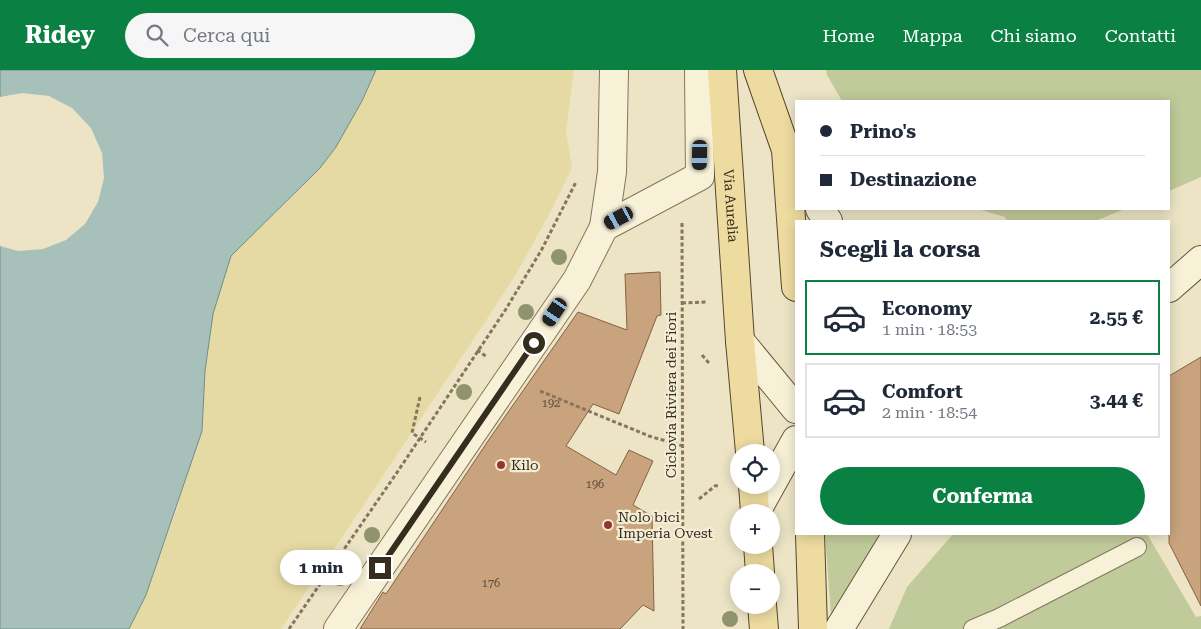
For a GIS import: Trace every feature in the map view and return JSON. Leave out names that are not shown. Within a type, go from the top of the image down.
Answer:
[{"type":"main road","name":"Via Aurelia","points":[[722,70],[740,341],[749,444]]},
{"type":"main road","points":[[758,70],[791,159],[795,261]]},
{"type":"main road","points":[[810,535],[813,629]]},
{"type":"main road","points":[[763,614],[764,629]]},
{"type":"street","points":[[338,629],[577,280],[604,227],[612,172],[614,70]]},
{"type":"street","points":[[604,227],[700,176],[699,70]]},
{"type":"street","points":[[1170,275],[1199,261]]},
{"type":"street","points":[[1170,287],[1199,261]]},
{"type":"street","points":[[740,341],[795,407]]},
{"type":"street","points":[[760,504],[795,442]]},
{"type":"street","points":[[839,629],[896,535]]},
{"type":"lane","points":[[973,629],[999,618],[1137,547]]},
{"type":"path","points":[[289,629],[506,309],[542,249],[576,181],[612,172]]},
{"type":"path","name":"Ciclovia Riviera dei Fiori","points":[[682,185],[683,629]]},
{"type":"path","points":[[682,303],[712,301]]},
{"type":"path","points":[[536,390],[649,436],[683,446]]},
{"type":"path","points":[[419,438],[412,433],[420,397]]},
{"type":"path","points":[[700,499],[715,486]]},
{"type":"green space","points":[[826,70],[1201,70],[1201,177],[1170,191],[1170,100],[841,100]]},
{"type":"green space","points":[[981,210],[1122,210],[1098,220],[1006,220],[1005,217]]},
{"type":"green space","points":[[825,535],[890,535],[832,629]]},
{"type":"green space","points":[[952,535],[1148,535],[1196,617],[1201,616],[1201,629],[889,629],[907,587]]},
{"type":"sand","points":[[376,70],[574,70],[566,131],[572,168],[551,211],[516,274],[281,629],[129,629],[146,595],[178,506],[205,371],[213,314],[231,256],[320,168],[336,147],[362,101]]},
{"type":"water","points":[[0,70],[376,70],[362,101],[336,147],[320,168],[231,256],[213,314],[205,371],[202,431],[146,595],[129,629],[0,629]]},
{"type":"pier","points":[[22,93],[49,96],[72,108],[91,128],[102,153],[104,178],[98,202],[85,224],[66,240],[43,249],[18,251],[0,246],[0,97]]},
{"type":"building","points":[[660,272],[661,315],[657,316],[619,414],[593,404],[566,446],[616,475],[629,450],[653,461],[633,505],[652,516],[654,611],[643,605],[620,629],[360,629],[383,592],[386,594],[490,438],[578,312],[627,330],[625,274]]},
{"type":"building","points":[[1201,357],[1201,606],[1169,543],[1170,375]]},
{"type":"place","name":"Kilo","points":[[501,465]]},
{"type":"place","name":"Nolo bici Imperia Ovest","points":[[608,525]]},
{"type":"route","points":[[380,568],[534,343]]}]
